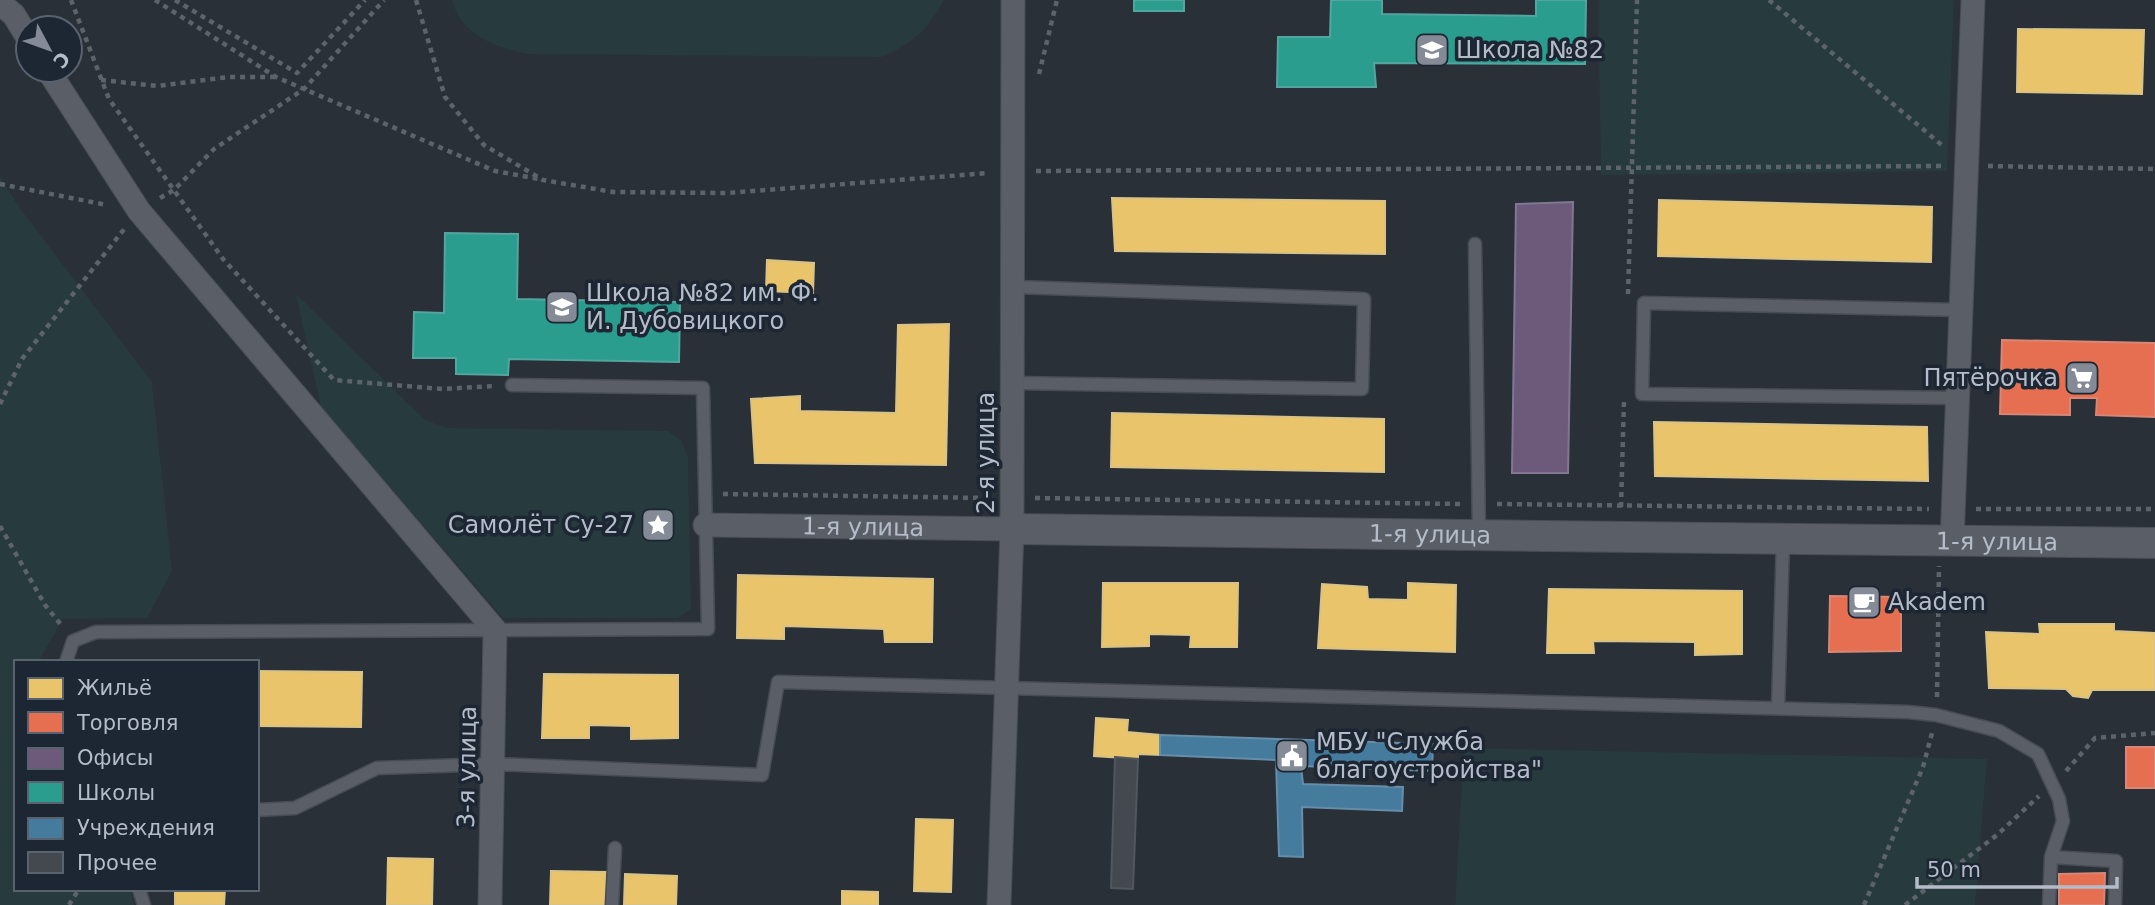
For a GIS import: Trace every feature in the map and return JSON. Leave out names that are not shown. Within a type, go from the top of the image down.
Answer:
[{"type":"street","name":"2-я улица","points":[[999,905],[1012,529],[1015,172],[1013,0]]},
{"type":"street","points":[[1952,542],[1973,0]]},
{"type":"street","points":[[0,3],[14,17]]},
{"type":"street","points":[[57,84],[139,211],[495,631]]},
{"type":"street","name":"1-я улица","points":[[705,525],[1620,536],[1783,541],[2155,543]]},
{"type":"street","name":"3-я улица","points":[[490,905],[495,631]]},
{"type":"lane","points":[[1475,244],[1479,535]]},
{"type":"lane","points":[[1012,383],[1362,389],[1364,299],[1013,287]]},
{"type":"lane","points":[[1957,398],[1642,394],[1644,303],[1961,310]]},
{"type":"lane","points":[[67,660],[73,641],[96,632],[708,629],[703,388],[512,386]]},
{"type":"lane","points":[[1779,708],[1783,541]]},
{"type":"lane","points":[[259,810],[295,808],[377,768],[494,764],[762,775],[778,682],[1927,714],[1998,731],[2038,754],[2059,799],[2063,821],[2051,857],[2049,905]]},
{"type":"lane","points":[[612,905],[615,848]]},
{"type":"lane","points":[[2051,857],[2116,861],[2115,905]]},
{"type":"path","points":[[71,0],[108,99],[223,259],[334,380],[442,389],[512,386]]},
{"type":"path","points":[[155,0],[276,77],[495,171],[613,192],[727,193],[1015,172],[1967,166],[2155,169]]},
{"type":"path","points":[[175,0],[297,73],[365,0]]},
{"type":"path","points":[[0,404],[22,359],[139,211],[174,190],[214,149],[304,89],[384,0]]},
{"type":"path","points":[[415,0],[445,97],[484,145],[543,180]]},
{"type":"path","points":[[1627,302],[1637,0]]},
{"type":"path","points":[[1769,0],[1967,166]]},
{"type":"path","points":[[101,80],[158,86],[229,77],[276,77]]},
{"type":"path","points":[[0,184],[139,211]]},
{"type":"path","points":[[1620,536],[1624,397]]},
{"type":"path","points":[[705,494],[2155,509]]},
{"type":"path","points":[[0,526],[45,605],[73,641]]},
{"type":"path","points":[[1905,905],[1997,835],[2052,784],[2095,738],[2155,733]]},
{"type":"green space","points":[[452,0],[944,0],[918,35],[902,47],[881,57],[528,54],[481,38],[463,23]]},
{"type":"green space","points":[[1598,0],[1954,0],[1947,171],[1601,175]]},
{"type":"green space","points":[[0,177],[19,207],[152,382],[172,571],[147,618],[63,619],[39,660],[14,660],[14,891],[130,891],[134,905],[0,905]]},
{"type":"green space","points":[[296,294],[425,420],[448,428],[668,431],[681,440],[688,457],[691,609],[678,618],[503,618],[321,407]]},
{"type":"green space","points":[[1464,748],[1987,759],[1975,905],[1455,905]]},
{"type":"building: Жильё","points":[[2018,29],[2144,30],[2142,94],[2017,92]]},
{"type":"building: Жильё","points":[[1112,198],[1385,201],[1385,254],[1115,251]]},
{"type":"building: Жильё","points":[[1659,200],[1932,207],[1931,262],[1658,256]]},
{"type":"building: Жильё","points":[[767,260],[814,263],[813,293],[766,291]]},
{"type":"building: Жильё","points":[[949,324],[946,465],[755,463],[751,399],[800,396],[800,411],[896,413],[898,325]]},
{"type":"building: Жильё","points":[[1112,413],[1384,419],[1384,472],[1111,467]]},
{"type":"building: Жильё","points":[[1654,422],[1927,427],[1928,481],[1655,476]]},
{"type":"building: Жильё","points":[[738,575],[933,579],[932,642],[885,642],[884,629],[784,626],[784,639],[737,638]]},
{"type":"building: Жильё","points":[[1103,583],[1238,583],[1237,647],[1190,647],[1191,635],[1149,634],[1149,646],[1102,647]]},
{"type":"building: Жильё","points":[[1408,583],[1456,585],[1455,652],[1318,648],[1322,584],[1367,587],[1368,599],[1408,600]]},
{"type":"building: Жильё","points":[[1549,589],[1742,591],[1742,654],[1695,655],[1695,642],[1593,641],[1594,653],[1547,653]]},
{"type":"building: Жильё","points":[[2039,624],[2114,624],[2114,631],[2155,633],[2155,690],[2092,690],[2088,698],[2073,696],[2066,689],[1989,688],[1986,632],[2040,634]]},
{"type":"building: Жильё","points":[[259,671],[362,672],[361,727],[259,726]]},
{"type":"building: Жильё","points":[[544,674],[678,675],[678,738],[631,739],[631,726],[589,725],[589,738],[542,738]]},
{"type":"building: Жильё","points":[[1096,718],[1128,720],[1127,732],[1160,735],[1160,755],[1138,754],[1138,759],[1094,756]]},
{"type":"building: Жильё","points":[[916,819],[953,820],[951,892],[914,891]]},
{"type":"building: Жильё","points":[[388,858],[433,859],[432,905],[387,905]]},
{"type":"building: Жильё","points":[[551,871],[606,872],[605,905],[550,905]]},
{"type":"building: Жильё","points":[[625,874],[677,876],[676,905],[624,905]]},
{"type":"building: Жильё","points":[[175,891],[225,891],[224,905],[175,905]]},
{"type":"building: Жильё","points":[[842,891],[878,892],[878,905],[842,905]]},
{"type":"building: Торговля","points":[[2002,340],[2155,343],[2155,417],[2096,415],[2097,398],[2070,398],[2070,415],[2000,414]]},
{"type":"building: Торговля","points":[[1830,596],[1901,597],[1901,651],[1829,652]]},
{"type":"building: Торговля","points":[[2126,747],[2155,747],[2155,788],[2126,788]]},
{"type":"building: Торговля","points":[[2105,873],[2104,905],[2059,905],[2059,874]]},
{"type":"building: Офисы","points":[[1573,202],[1568,473],[1512,473],[1516,204]]},
{"type":"building: Школы","points":[[1134,0],[1184,0],[1184,11],[1134,11]]},
{"type":"building: Школы","name":"Школа №82","points":[[1331,0],[1382,0],[1382,14],[1536,16],[1536,0],[1586,0],[1585,64],[1374,63],[1376,87],[1277,87],[1278,37],[1330,37]]},
{"type":"building: Школы","name":"Школа №82 им. Ф. И. Дубовицкого","points":[[445,233],[518,234],[517,299],[680,302],[679,362],[509,359],[508,375],[456,374],[456,358],[413,358],[414,312],[444,313]]},
{"type":"building: Учреждения","points":[[1160,735],[1433,744],[1432,771],[1301,766],[1303,784],[1403,787],[1402,811],[1302,807],[1303,857],[1279,856],[1276,760],[1160,755]]},
{"type":"building: Прочее","points":[[1115,757],[1138,759],[1133,889],[1111,888]]},
{"type":"place","name":"Школа №82","points":[[1432,50]]},
{"type":"place","name":"Школа №82 им. Ф. И. Дубовицкого","points":[[562,307]]},
{"type":"place","name":"Пятёрочка","points":[[2082,378]]},
{"type":"place","name":"Самолёт Су-27","points":[[658,525]]},
{"type":"place","name":"Akadem","points":[[1864,602]]},
{"type":"place","name":"МБУ \"Служба благоустройства\"","points":[[1292,756]]}]
